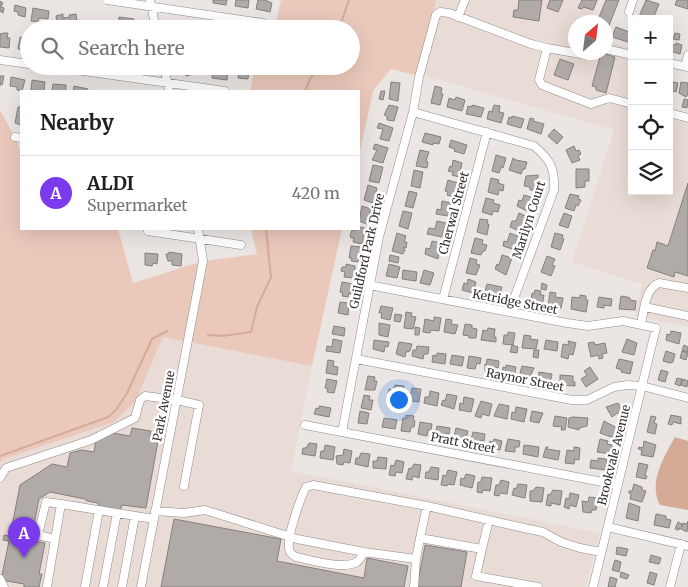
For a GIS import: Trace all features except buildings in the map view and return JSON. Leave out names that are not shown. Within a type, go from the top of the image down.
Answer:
[{"type":"street","points":[[107,0],[151,3],[246,20]]},
{"type":"street","points":[[465,0],[458,17],[531,44],[568,52]]},
{"type":"street","points":[[628,12],[633,0]]},
{"type":"street","points":[[151,3],[154,20]]},
{"type":"street","name":"Guildford Park Drive","points":[[342,432],[379,237],[413,112],[419,77],[436,15],[440,12],[458,17]]},
{"type":"street","points":[[547,48],[539,80],[542,85],[591,104],[610,98],[628,103]]},
{"type":"street","points":[[613,51],[628,54]]},
{"type":"street","points":[[673,64],[687,66],[688,55]]},
{"type":"street","points":[[0,60],[20,63]]},
{"type":"street","points":[[99,75],[168,87],[211,90]]},
{"type":"street","name":"Marilyn Court","points":[[413,112],[534,146],[545,155],[552,166],[554,190],[509,312]]},
{"type":"street","points":[[673,114],[688,118]]},
{"type":"street","name":"Cherwal Street","points":[[443,299],[487,132]]},
{"type":"street","name":"Park Avenue","points":[[141,587],[204,260],[198,230]]},
{"type":"street","points":[[148,232],[241,245]]},
{"type":"street","points":[[641,324],[651,288],[659,283],[688,288]]},
{"type":"street","name":"Ketridge Street","points":[[370,285],[567,324],[588,326],[623,322],[656,328]]},
{"type":"street","points":[[645,307],[688,316]]},
{"type":"street","name":"Brookvale Avenue","points":[[593,587],[656,328]]},
{"type":"street","name":"Raynor Street","points":[[356,359],[572,400],[587,400],[614,387],[627,385],[642,386],[688,398]]},
{"type":"street","points":[[0,478],[6,468],[91,440],[135,418],[140,400],[145,396],[176,400],[198,406],[184,486]]},
{"type":"street","name":"Pratt Street","points":[[305,425],[618,485]]},
{"type":"street","points":[[364,552],[358,561],[341,565],[296,557],[291,554],[289,548],[290,537],[306,488],[313,485],[427,506],[543,532],[561,542],[601,552]]},
{"type":"street","points":[[55,539],[38,535],[46,502],[135,516],[205,510],[290,537],[364,552],[416,559]]},
{"type":"street","points":[[47,587],[61,504]]},
{"type":"street","points":[[414,587],[416,559],[427,506]]},
{"type":"street","points":[[85,587],[99,510]]},
{"type":"street","points":[[103,587],[118,513]]},
{"type":"street","points":[[122,587],[135,516]]},
{"type":"street","points":[[489,520],[476,576],[538,587]]},
{"type":"street","points":[[608,527],[684,545],[670,587]]},
{"type":"street","points":[[420,538],[482,549]]},
{"type":"street","points":[[0,579],[4,587]]},
{"type":"shaded area","points":[[281,0],[436,0],[419,76],[391,69],[373,91],[360,151],[360,90],[250,90],[253,75],[360,75],[360,20],[276,20]]},
{"type":"shaded area","points":[[436,0],[599,0],[593,15],[568,15],[568,60],[613,60],[613,43],[628,47],[628,195],[673,195],[673,110],[688,114],[688,327],[635,316],[642,284],[572,262],[614,130],[418,74]]},
{"type":"shaded area","points":[[0,110],[20,150],[20,230],[118,230],[133,283],[203,261],[257,254],[251,230],[342,230],[312,366],[163,337],[135,402],[114,422],[3,459],[0,463]]},
{"type":"shaded area","points":[[163,337],[312,366],[291,471],[600,533],[586,587],[0,587],[0,463],[3,459],[135,402]]},
{"type":"shaded area","points":[[675,437],[688,441],[688,510],[660,505],[657,496],[656,487],[659,470]]},
{"type":"waterway","points":[[342,20],[349,0]]},
{"type":"waterway","points":[[305,90],[313,75]]},
{"type":"waterway","points":[[208,335],[222,336],[251,332],[257,307],[271,277],[266,230]]},
{"type":"waterway","points":[[0,456],[108,417],[116,410],[127,393],[152,339],[167,331]]},
{"type":"place","name":"ALDI","points":[[24,558]]}]
